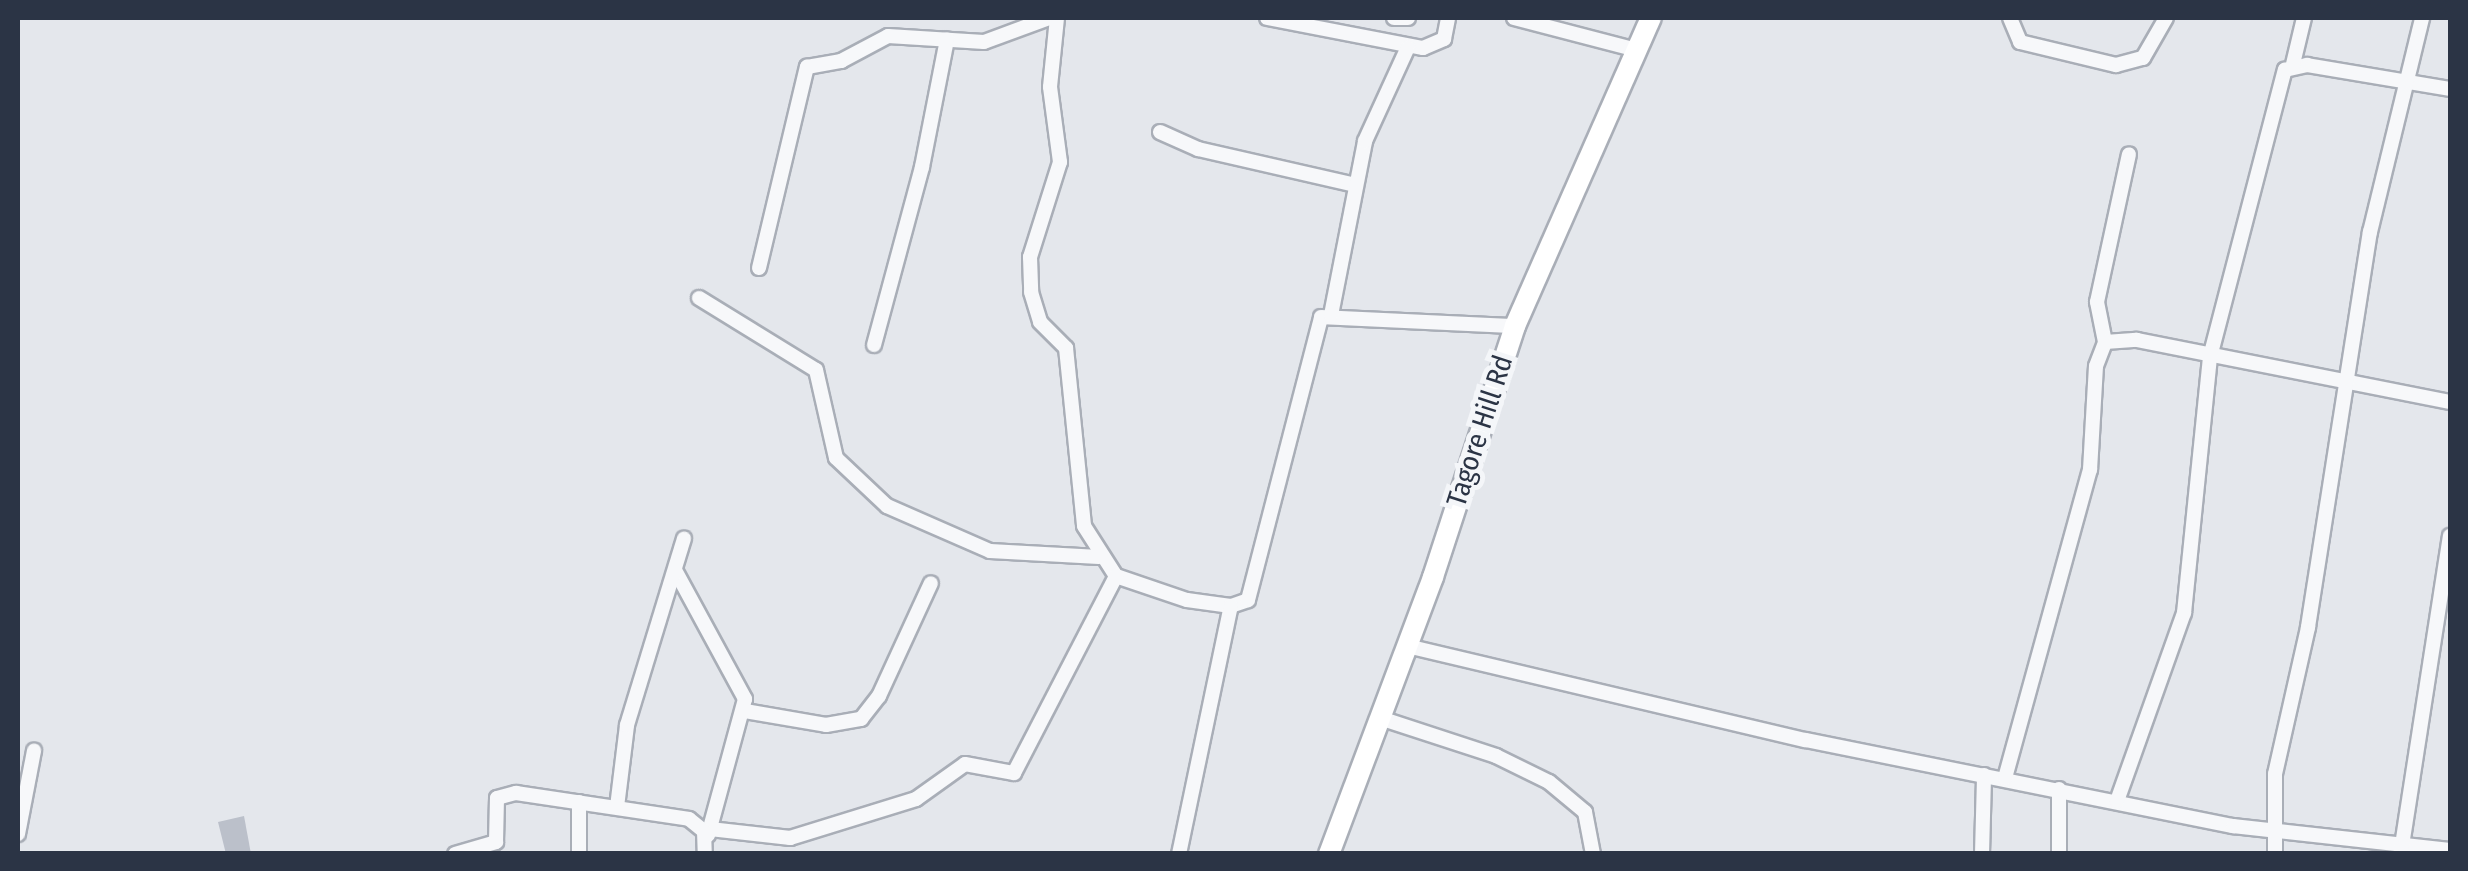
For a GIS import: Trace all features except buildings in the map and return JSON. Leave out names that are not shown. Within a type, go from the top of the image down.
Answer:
[{"type":"main road","name":"Tagore Hill Rd","points":[[1329,854],[1408,646],[1515,326],[1651,18]]},
{"type":"street","points":[[758,268],[807,67],[841,60],[888,36],[984,42],[1050,18],[1050,87],[1060,162],[1030,257],[1030,282],[1040,322],[1066,348],[1084,526],[1099,557],[1116,576],[1154,592],[1231,606],[1248,600],[1253,589],[1312,338],[1321,317],[1515,326]]},
{"type":"street","points":[[1267,18],[1408,47],[1437,45],[1448,18]]},
{"type":"street","points":[[1394,18],[1408,18]]},
{"type":"street","points":[[1514,18],[1636,50]]},
{"type":"street","points":[[2010,18],[2020,42],[2116,66],[2143,58],[2166,18]]},
{"type":"street","points":[[2117,802],[2184,613],[2210,357],[2285,70],[2293,64],[2304,18]]},
{"type":"street","points":[[2274,854],[2275,774],[2301,667],[2346,385],[2402,83],[2422,18]]},
{"type":"street","points":[[874,345],[922,167],[946,38]]},
{"type":"street","points":[[1331,315],[1355,185],[1372,122],[1408,47]]},
{"type":"street","points":[[2293,64],[2450,89]]},
{"type":"street","points":[[1160,132],[1184,145],[1355,185]]},
{"type":"street","points":[[2005,778],[2090,470],[2096,366],[2106,342],[2098,302],[2129,154]]},
{"type":"street","points":[[698,298],[816,370],[836,458],[887,506],[990,551],[1099,557]]},
{"type":"street","points":[[2106,342],[2117,337],[2346,385],[2450,402]]},
{"type":"street","points":[[2401,850],[2450,536]]},
{"type":"street","points":[[618,808],[627,725],[684,539]]},
{"type":"street","points":[[675,570],[741,684],[745,710],[707,842]]},
{"type":"street","points":[[707,842],[790,838],[916,799],[966,764],[1014,773],[1116,576]]},
{"type":"street","points":[[745,710],[826,726],[860,720],[890,676],[931,583]]},
{"type":"street","points":[[1178,854],[1231,606]]},
{"type":"street","points":[[1408,646],[1984,775],[2275,833],[2401,850],[2450,850]]},
{"type":"street","points":[[1380,718],[1496,756],[1549,782],[1584,812],[1593,854]]},
{"type":"street","points":[[18,834],[34,750]]},
{"type":"street","points":[[1982,854],[1984,775]]},
{"type":"street","points":[[2059,789],[2059,854]]},
{"type":"street","points":[[455,854],[496,842],[497,798],[505,794],[689,819],[700,824],[707,842]]},
{"type":"street","points":[[579,802],[579,854]]}]
